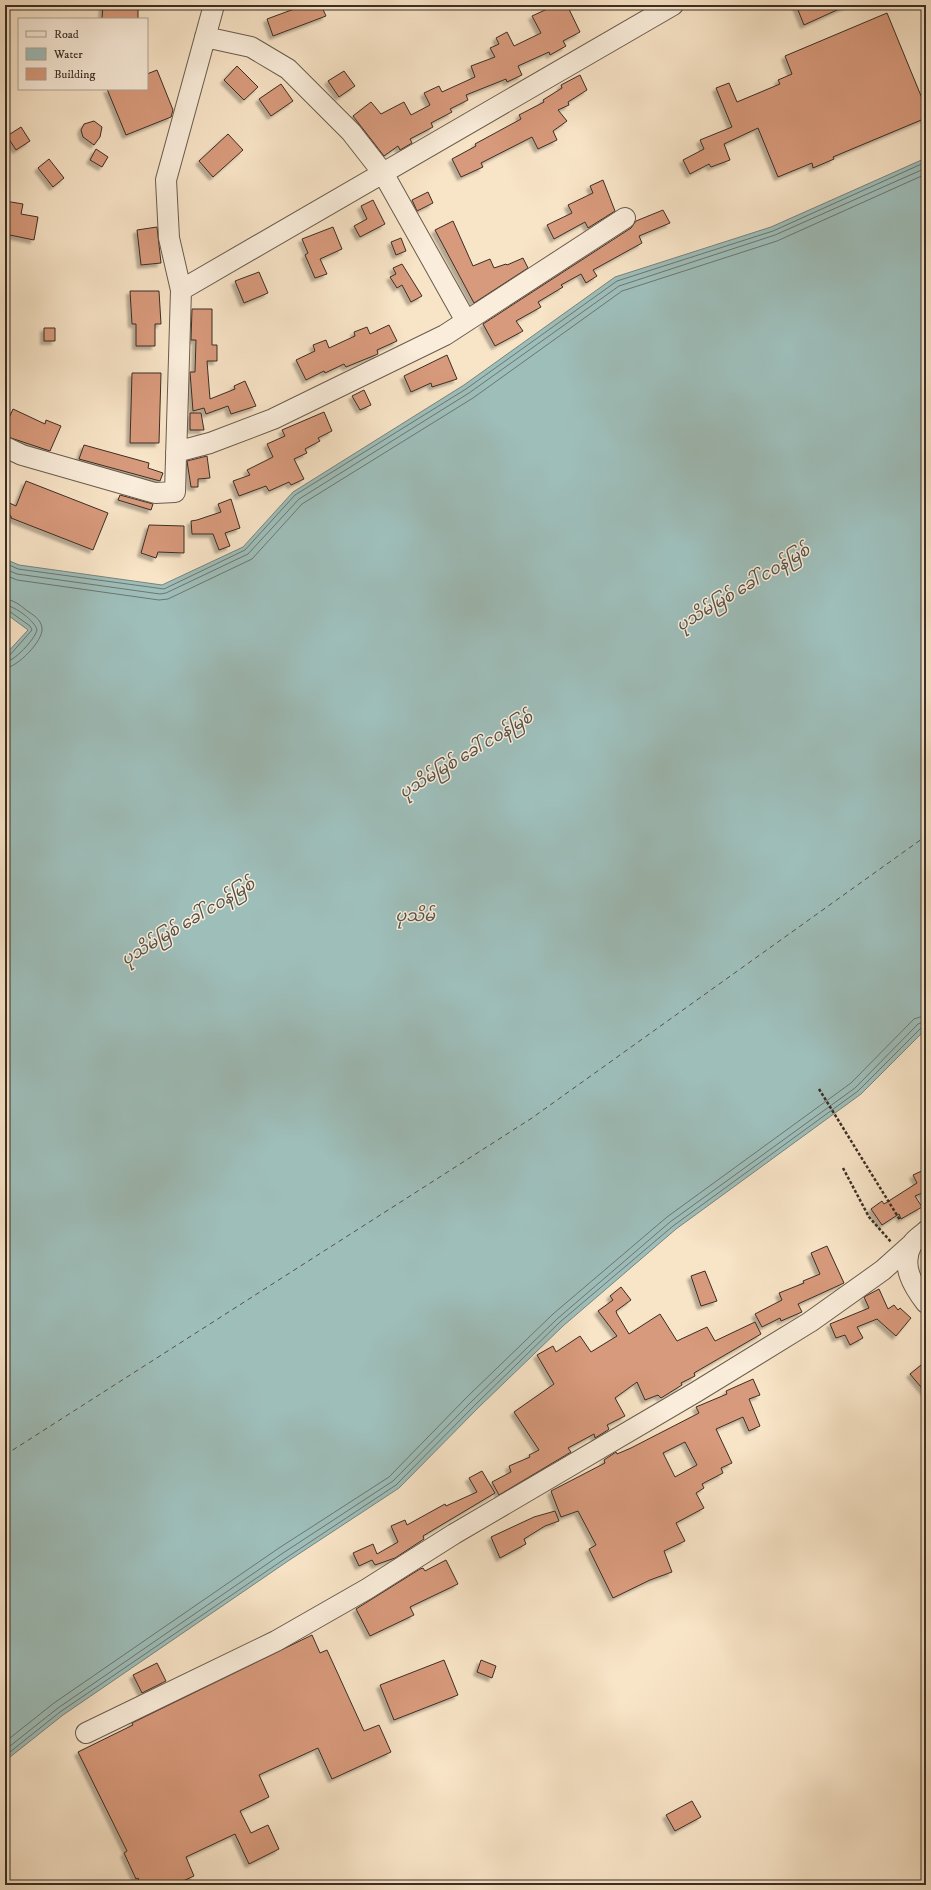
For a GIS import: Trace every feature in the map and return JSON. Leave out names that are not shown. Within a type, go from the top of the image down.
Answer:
[{"type":"street","points":[[5,447],[22,455],[155,493],[175,492],[181,290],[169,238],[166,180],[214,5]]},
{"type":"street","points":[[181,290],[673,5]]},
{"type":"street","points":[[205,37],[251,47],[288,69],[351,132],[383,173],[466,321]]},
{"type":"street","points":[[176,452],[210,443],[273,419],[438,338],[625,218]]},
{"type":"street","points":[[919,1237],[907,1262],[908,1274],[926,1303]]},
{"type":"street","points":[[86,1733],[276,1641],[367,1589],[454,1534],[657,1415],[810,1322],[883,1270],[919,1237]]},
{"type":"path","points":[[819,1089],[900,1220]]},
{"type":"path","points":[[843,1168],[869,1217],[889,1240],[900,1246],[919,1237]]},
{"type":"water","name":"ပုသိမ်","points":[[926,158],[926,1029],[861,1094],[676,1229],[563,1326],[478,1408],[399,1488],[288,1561],[63,1715],[5,1761],[5,655],[28,630],[5,613],[5,559],[19,565],[162,585],[243,547],[293,492],[464,385],[615,277],[771,227]]},
{"type":"building","points":[[103,5],[138,5],[138,18],[102,18]]},
{"type":"building","points":[[305,5],[321,5],[326,16],[273,36],[267,19]]},
{"type":"building","points":[[556,5],[567,5],[580,32],[563,41],[566,46],[550,55],[549,52],[518,66],[522,75],[507,82],[506,79],[466,95],[468,100],[450,109],[452,112],[431,123],[433,127],[410,139],[412,143],[400,150],[398,146],[384,156],[353,116],[371,102],[381,114],[404,102],[411,115],[430,105],[424,93],[439,86],[442,92],[475,77],[471,66],[495,57],[490,48],[499,44],[496,38],[507,32],[514,46],[541,33],[532,16]]},
{"type":"building","points":[[796,5],[848,5],[804,25]]},
{"type":"building","points":[[887,13],[926,108],[926,118],[833,157],[834,159],[813,168],[812,163],[778,177],[758,128],[724,144],[730,160],[711,167],[709,164],[690,174],[683,160],[704,149],[700,140],[732,127],[716,88],[729,83],[737,102],[780,84],[778,80],[792,74],[785,56]]},
{"type":"building","points":[[237,66],[258,87],[244,100],[224,80]]},
{"type":"building","points":[[157,70],[173,110],[171,117],[126,135],[107,90],[148,90],[148,74]]},
{"type":"building","points":[[344,71],[355,86],[339,97],[328,81]]},
{"type":"building","points":[[580,75],[587,90],[568,102],[569,105],[558,110],[567,121],[553,131],[557,140],[538,149],[532,137],[481,163],[483,167],[461,177],[452,159],[476,146],[475,144],[521,119],[519,115],[544,102],[543,100],[562,88],[561,85]]},
{"type":"building","points":[[281,84],[293,101],[271,116],[259,99]]},
{"type":"building","points":[[94,121],[102,127],[100,137],[94,145],[83,137],[81,130],[84,124]]},
{"type":"building","points":[[21,127],[30,141],[16,150],[7,136]]},
{"type":"building","points":[[228,134],[243,150],[213,177],[199,161]]},
{"type":"building","points":[[96,149],[108,157],[102,167],[90,160]]},
{"type":"building","points":[[49,159],[64,178],[53,187],[38,168]]},
{"type":"building","points":[[603,180],[615,211],[588,228],[585,222],[554,239],[547,225],[572,213],[568,205],[593,193],[590,186]]},
{"type":"building","points":[[428,192],[433,203],[417,211],[412,200]]},
{"type":"building","points":[[373,200],[385,224],[360,237],[354,226],[367,219],[361,206]]},
{"type":"building","points":[[5,201],[23,204],[21,214],[38,217],[34,240],[5,234]]},
{"type":"building","points":[[663,210],[670,223],[639,236],[642,243],[593,270],[597,276],[586,283],[581,274],[561,285],[563,287],[538,302],[541,307],[516,321],[523,331],[495,346],[483,324],[631,228],[636,221]]},
{"type":"building","points":[[453,221],[473,266],[490,259],[494,268],[507,265],[523,258],[528,268],[474,303],[435,230]]},
{"type":"building","points":[[157,227],[161,263],[141,265],[137,230]]},
{"type":"building","points":[[333,227],[342,249],[320,259],[327,274],[315,278],[305,255],[308,253],[302,239]]},
{"type":"building","points":[[401,238],[406,251],[396,255],[391,242]]},
{"type":"building","points":[[402,264],[422,296],[411,302],[402,285],[397,288],[390,277],[396,274],[393,268]]},
{"type":"building","points":[[259,272],[268,293],[244,303],[235,281]]},
{"type":"building","points":[[130,291],[159,291],[161,324],[155,324],[155,346],[136,346],[136,324],[132,324]]},
{"type":"building","points":[[192,309],[212,309],[212,345],[217,345],[217,361],[207,361],[210,399],[235,389],[234,386],[245,381],[256,406],[231,414],[228,406],[206,414],[204,408],[193,411],[190,372],[195,372],[196,340],[191,340]]},
{"type":"building","points":[[389,325],[397,341],[377,350],[378,354],[346,367],[344,364],[325,373],[324,371],[306,380],[296,360],[315,351],[313,345],[326,340],[329,348],[355,336],[354,332],[367,327],[370,334]]},
{"type":"building","points":[[44,328],[55,328],[55,341],[44,341]]},
{"type":"building","points":[[447,355],[457,379],[432,387],[431,383],[411,392],[404,376]]},
{"type":"building","points":[[132,373],[161,373],[159,443],[130,443]]},
{"type":"building","points":[[364,390],[371,405],[360,410],[352,396]]},
{"type":"building","points":[[13,409],[45,424],[46,420],[61,426],[50,451],[5,436],[5,427]]},
{"type":"building","points":[[324,412],[332,431],[318,438],[320,441],[305,449],[307,453],[294,459],[304,479],[291,485],[289,482],[269,491],[266,486],[239,496],[233,481],[250,475],[247,470],[273,457],[267,444],[285,436],[282,430]]},
{"type":"building","points":[[190,413],[201,413],[204,430],[190,430]]},
{"type":"building","points":[[84,445],[149,463],[148,468],[163,473],[160,481],[79,459]]},
{"type":"building","points":[[207,456],[210,478],[198,479],[198,487],[191,487],[187,461]]},
{"type":"building","points":[[26,481],[108,513],[93,550],[11,518],[11,516],[5,513],[5,501],[16,506]]},
{"type":"building","points":[[120,495],[153,504],[151,510],[118,500]]},
{"type":"building","points":[[231,499],[240,528],[225,533],[230,546],[219,550],[213,534],[192,534],[191,521],[221,512],[218,504]]},
{"type":"building","points":[[149,525],[184,526],[184,553],[158,552],[156,558],[141,553]]},
{"type":"building","points":[[926,1169],[926,1203],[922,1193],[915,1196],[922,1207],[901,1219],[899,1214],[882,1225],[871,1209],[882,1201],[884,1204],[917,1183],[913,1175]]},
{"type":"building","points":[[827,1246],[844,1283],[798,1304],[802,1312],[781,1321],[780,1318],[762,1327],[755,1314],[782,1300],[779,1293],[804,1283],[803,1281],[820,1274],[811,1253]]},
{"type":"building","points":[[705,1271],[717,1301],[701,1306],[691,1276]]},
{"type":"building","points":[[621,1287],[631,1300],[616,1311],[629,1334],[660,1314],[677,1341],[707,1327],[715,1341],[755,1322],[761,1334],[694,1373],[695,1376],[681,1383],[682,1385],[661,1398],[658,1395],[645,1400],[637,1382],[615,1398],[625,1416],[607,1425],[608,1430],[595,1438],[594,1434],[568,1448],[571,1452],[499,1495],[492,1482],[511,1472],[509,1466],[530,1457],[529,1455],[539,1450],[514,1412],[554,1384],[537,1355],[553,1346],[556,1352],[580,1336],[591,1352],[617,1336],[598,1311],[613,1300],[610,1296]]},
{"type":"building","points":[[879,1289],[888,1309],[894,1305],[898,1310],[900,1308],[911,1318],[896,1336],[877,1319],[857,1327],[863,1338],[850,1345],[845,1335],[836,1338],[830,1324],[869,1308],[864,1297]]},
{"type":"building","points":[[926,1361],[926,1393],[910,1374]]},
{"type":"building","points":[[753,1379],[760,1395],[749,1399],[760,1426],[749,1431],[743,1417],[716,1429],[732,1463],[721,1468],[723,1473],[702,1484],[704,1488],[696,1493],[704,1508],[676,1523],[685,1541],[664,1551],[672,1572],[650,1580],[613,1598],[589,1549],[596,1545],[578,1511],[561,1517],[551,1491],[605,1463],[604,1460],[616,1452],[617,1454],[631,1448],[699,1413],[696,1407],[727,1394],[726,1391]],"holes":[[[685,1442],[697,1465],[675,1477],[663,1453]]]},
{"type":"building","points":[[482,1471],[495,1493],[423,1536],[424,1539],[395,1558],[375,1565],[372,1560],[359,1566],[353,1553],[373,1544],[377,1554],[398,1542],[391,1526],[405,1520],[407,1525],[445,1504],[446,1506],[477,1492],[469,1478]]},
{"type":"building","points":[[555,1511],[559,1521],[545,1526],[524,1539],[526,1544],[500,1558],[491,1537],[534,1517]]},
{"type":"building","points":[[446,1560],[458,1584],[410,1607],[414,1615],[370,1636],[356,1609],[420,1569],[423,1568],[425,1571]]},
{"type":"building","points":[[312,1635],[320,1653],[327,1650],[364,1731],[379,1725],[391,1752],[332,1779],[318,1748],[259,1775],[269,1797],[240,1811],[251,1833],[268,1825],[279,1849],[249,1864],[235,1834],[186,1857],[194,1876],[183,1881],[184,1885],[141,1885],[138,1878],[136,1879],[124,1853],[127,1851],[78,1752],[133,1725],[132,1723]]},
{"type":"building","points":[[444,1660],[458,1695],[394,1720],[380,1685]]},
{"type":"building","points":[[481,1660],[496,1666],[492,1678],[477,1672]]},
{"type":"building","points":[[157,1663],[166,1681],[142,1693],[133,1675]]},
{"type":"building","points":[[692,1801],[701,1817],[675,1831],[666,1815]]},
{"type":"ferry route","points":[[5,1455],[532,1118],[926,836]]},
{"type":"water label","name":"ပုသိမ်မြစ် ခေါ် ငဝန်မြစ်","points":[[743,588]]},
{"type":"water label","name":"ပုသိမ်မြစ် ခေါ် ငဝန်မြစ်","points":[[466,755]]},
{"type":"water label","name":"ပုသိမ်မြစ် ခေါ် ငဝန်မြစ်","points":[[188,922]]}]
